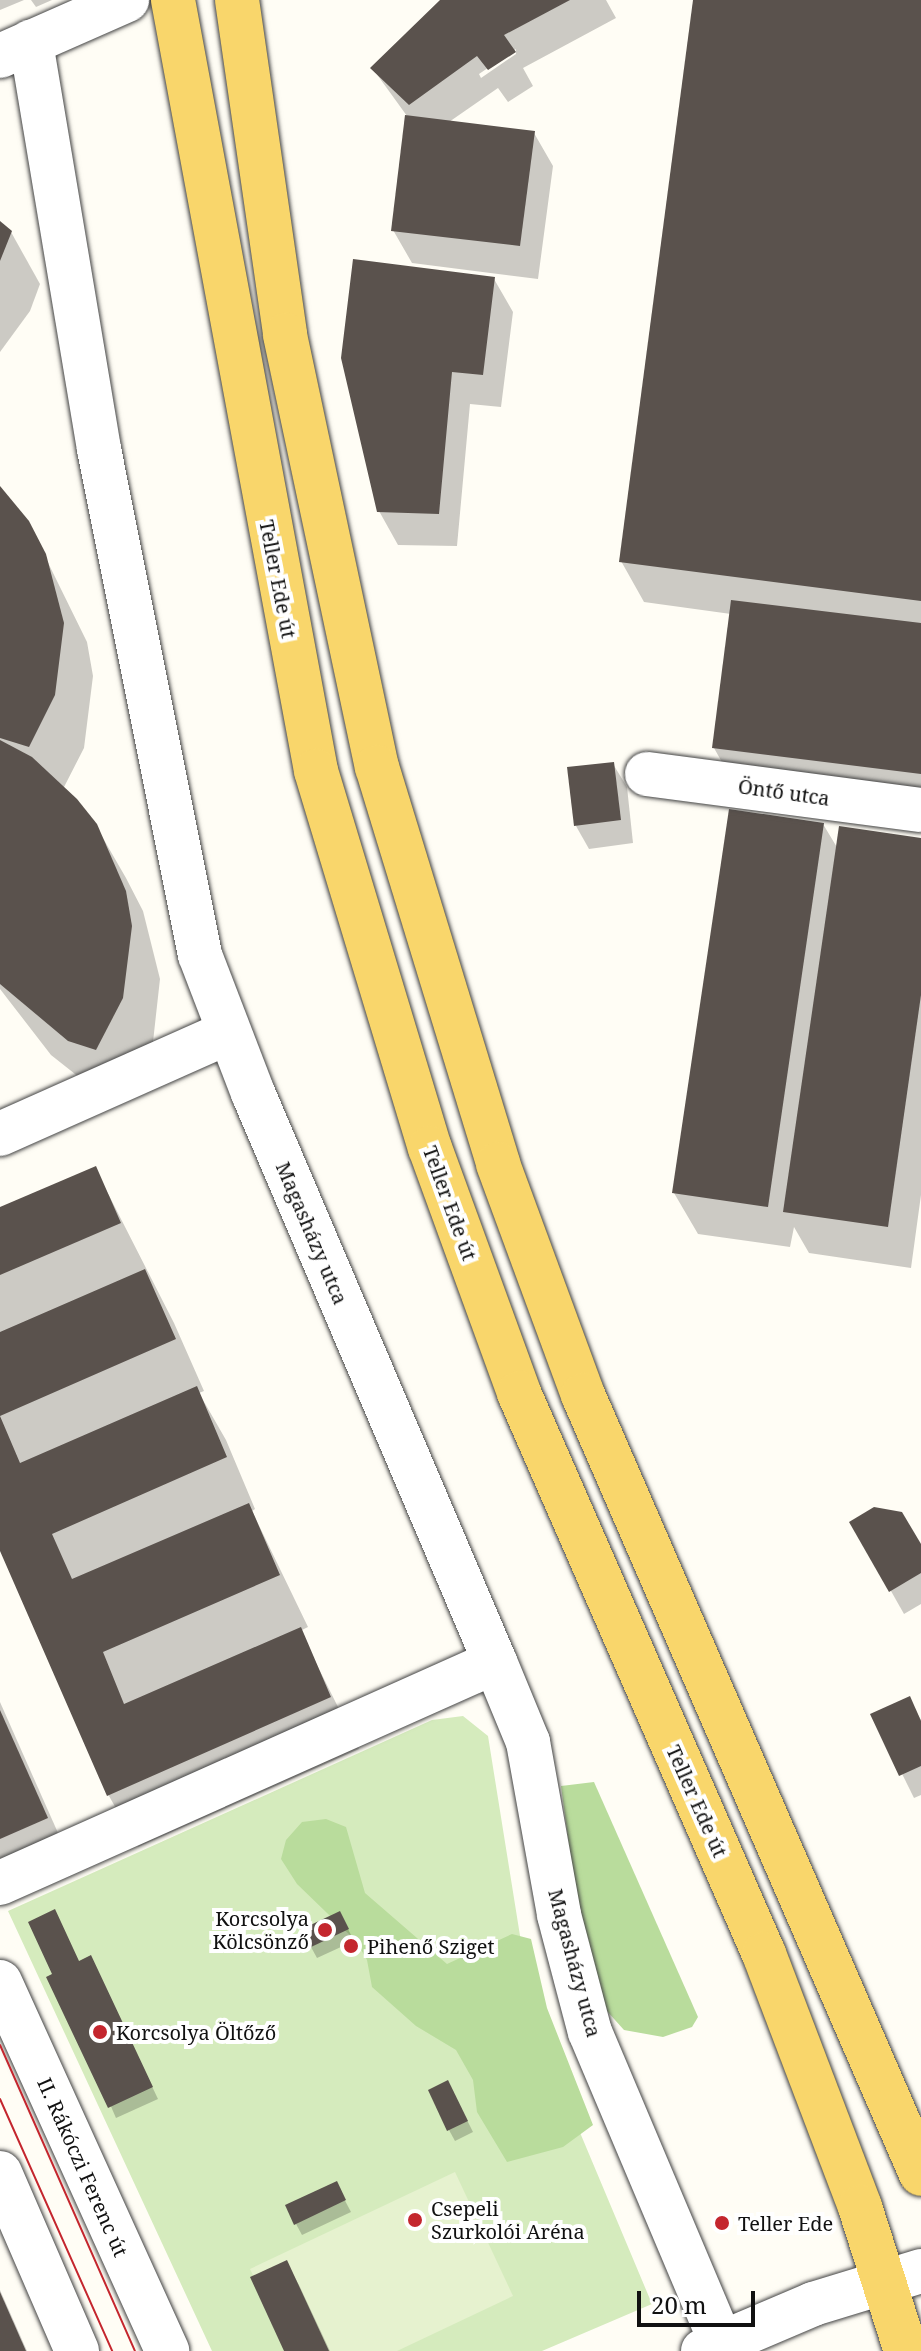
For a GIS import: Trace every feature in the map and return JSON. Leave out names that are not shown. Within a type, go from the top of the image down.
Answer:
[{"type":"main road","name":"Teller Ede út","points":[[173,0],[316,771],[430,1148],[519,1393],[903,2278],[906,2351]]},
{"type":"main road","points":[[237,0],[285,335],[374,752],[498,1164],[583,1395],[921,2174]]},
{"type":"street","points":[[15,49],[127,0]]},
{"type":"street","name":"Magasházy utca","points":[[15,49],[200,955],[227,1033],[528,1742],[559,1915],[590,2032],[717,2348]]},
{"type":"street","name":"Öntő utca","points":[[647,774],[921,810]]},
{"type":"street","points":[[0,1134],[227,1033]]},
{"type":"street","points":[[0,1883],[495,1662]]},
{"type":"street","name":"II. Rákóczi Ferenc út","points":[[0,1982],[167,2351]]},
{"type":"street","points":[[0,2173],[77,2351]]},
{"type":"street","points":[[717,2348],[813,2304],[903,2278]]},
{"type":"green space","points":[[463,1716],[488,1736],[534,2023],[652,2304],[542,2351],[212,2351],[8,1911],[432,1720]]},
{"type":"green space","points":[[594,1782],[698,2017],[692,2027],[663,2037],[624,2030],[606,2010],[579,1919],[561,1786]]},
{"type":"green space","points":[[326,1819],[346,1827],[365,1893],[447,1964],[512,1934],[531,1939],[547,2008],[593,2125],[563,2147],[507,2162],[477,2112],[473,2080],[456,2050],[416,2026],[372,1987],[367,1960],[356,1941],[297,1884],[281,1859],[286,1840],[302,1822]]},
{"type":"green space","name":"Csepeli Szurkolói Aréna","points":[[455,2172],[513,2296],[397,2351],[289,2351],[250,2269]]},
{"type":"building","points":[[440,0],[570,0],[504,35],[516,52],[488,70],[477,56],[409,105],[370,68]]},
{"type":"building","points":[[693,0],[921,0],[921,601],[619,562]]},
{"type":"building","points":[[405,115],[535,131],[520,246],[391,231]]},
{"type":"building","points":[[0,221],[12,231],[0,261]]},
{"type":"building","points":[[353,259],[495,277],[483,375],[452,372],[439,514],[377,512],[341,358]]},
{"type":"building","points":[[0,486],[29,521],[46,554],[64,623],[55,695],[29,747],[0,738]]},
{"type":"building","points":[[731,600],[921,623],[921,774],[712,748]]},
{"type":"building","points":[[0,740],[32,757],[77,799],[97,824],[126,891],[132,926],[123,998],[96,1050],[68,1041],[0,984]]},
{"type":"building","points":[[614,762],[621,820],[574,826],[567,767]]},
{"type":"building","points":[[729,809],[824,823],[768,1207],[672,1193]]},
{"type":"building","points":[[839,826],[921,838],[921,995],[888,1227],[783,1212]]},
{"type":"building","points":[[96,1166],[121,1223],[0,1275],[0,1207]]},
{"type":"building","points":[[145,1269],[176,1339],[0,1416],[0,1332]]},
{"type":"building","points":[[197,1386],[227,1457],[52,1534],[72,1579],[249,1503],[280,1575],[103,1652],[124,1704],[301,1627],[331,1697],[107,1796],[0,1551],[0,1416],[20,1463]]},
{"type":"building","points":[[874,1507],[902,1512],[921,1544],[921,1573],[889,1592],[849,1522]]},
{"type":"building","points":[[910,1696],[921,1721],[921,1766],[899,1776],[870,1714]]},
{"type":"building","points":[[0,1710],[48,1818],[0,1839]]},
{"type":"building","name":"Korcsolya Öltőző","points":[[55,1909],[79,1961],[91,1955],[153,2087],[108,2108],[46,1977],[52,1974],[28,1922]]},
{"type":"building","name":"Korcsolya Kölcsönző","points":[[340,1911],[349,1929],[309,1948],[300,1930]]},
{"type":"building","points":[[448,2080],[468,2121],[447,2131],[428,2090]]},
{"type":"building","points":[[337,2181],[346,2200],[294,2225],[285,2205]]},
{"type":"building","points":[[287,2260],[329,2351],[284,2351],[250,2277]]},
{"type":"building","points":[[0,2292],[26,2351],[0,2351]]},
{"type":"tram line","points":[[0,2045],[135,2351]]},
{"type":"tram line","points":[[0,2099],[112,2351]]},
{"type":"place","name":"Korcsolya Kölcsönző","points":[[325,1930]]},
{"type":"place","name":"Pihenő Sziget","points":[[351,1946]]},
{"type":"place","name":"Korcsolya Öltőző","points":[[100,2032]]},
{"type":"place","name":"Csepeli Szurkolói Aréna","points":[[415,2220]]},
{"type":"place","name":"Teller Ede","points":[[722,2223]]}]
